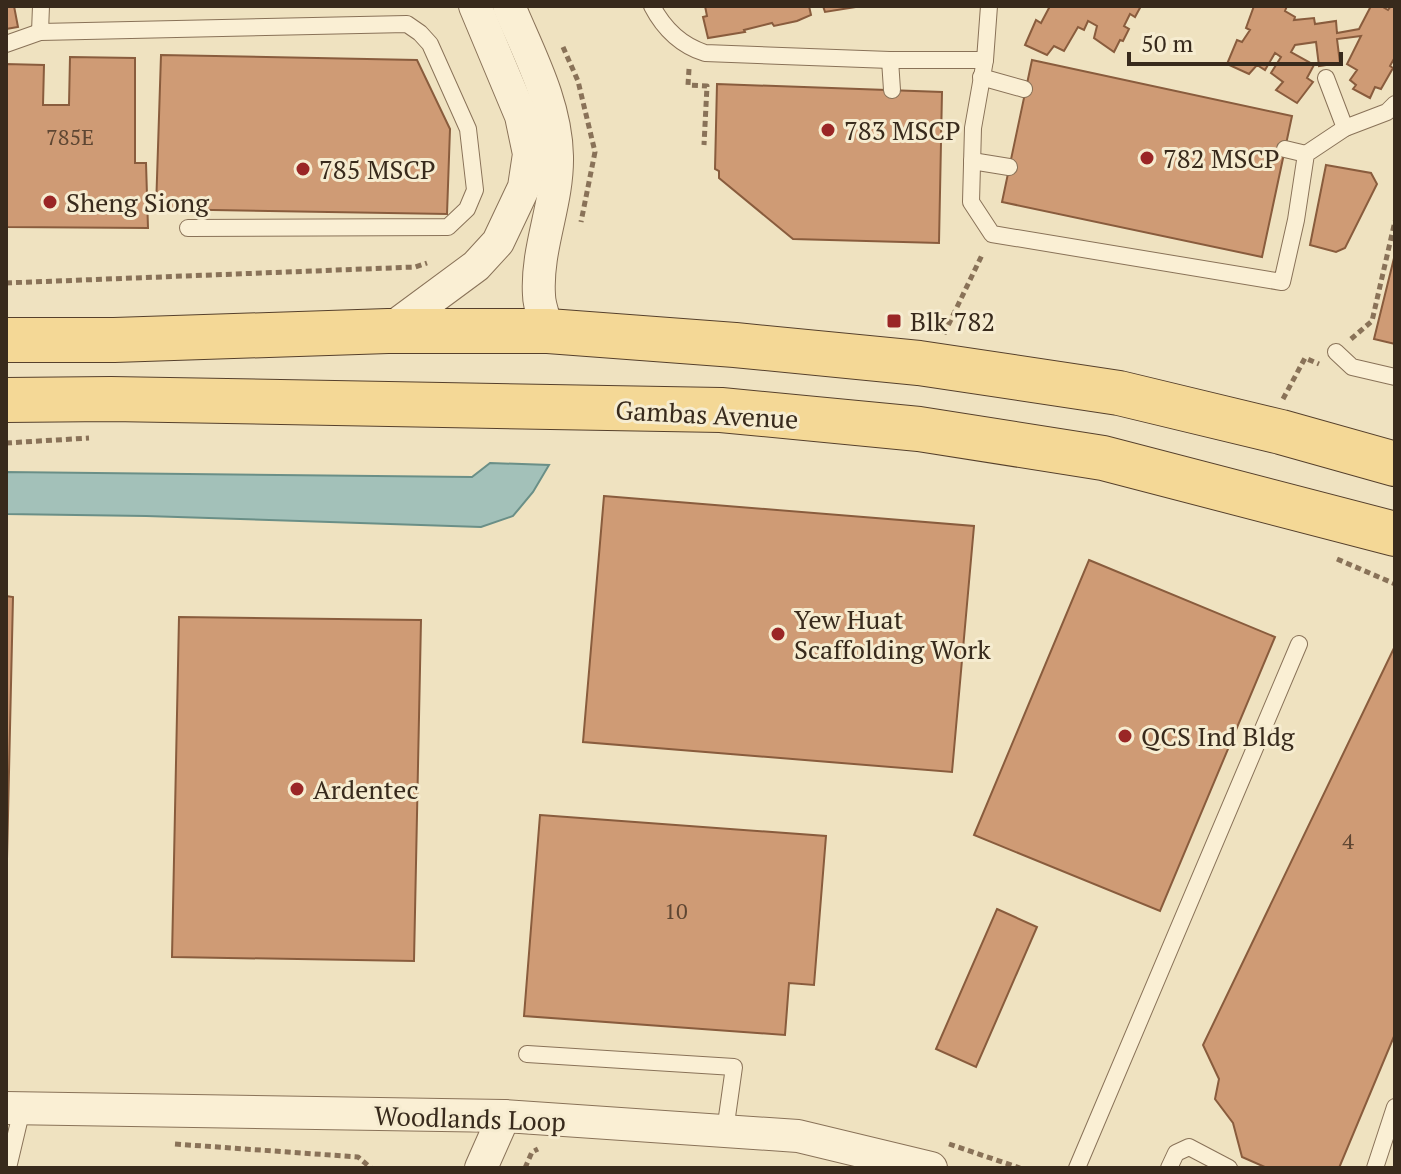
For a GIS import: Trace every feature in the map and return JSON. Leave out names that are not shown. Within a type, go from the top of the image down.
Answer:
[{"type":"main road","points":[[6,340],[114,340],[388,331],[548,331],[735,345],[929,365],[1119,393],[1281,432],[1395,464]]},
{"type":"main road","name":"Gambas Avenue","points":[[6,400],[111,399],[721,410],[767,414],[919,429],[1103,458],[1395,534]]},
{"type":"street","points":[[388,331],[476,266],[498,242],[524,187],[529,154],[521,116],[475,6]]},
{"type":"street","points":[[509,6],[551,110],[557,155],[555,190],[539,269],[539,298],[548,331]]},
{"type":"street","name":"Woodlands Loop","points":[[14,1108],[504,1116],[798,1136],[914,1166]]},
{"type":"street","points":[[481,1168],[504,1116]]},
{"type":"lane","points":[[40,32],[41,6]]},
{"type":"lane","points":[[652,6],[674,37],[689,48],[705,53],[985,60]]},
{"type":"lane","points":[[989,6],[985,60],[973,128],[971,202],[992,234],[1282,282],[1306,154]]},
{"type":"lane","points":[[6,44],[40,32],[407,24],[430,44],[468,129],[475,190],[467,209],[448,227],[188,228]]},
{"type":"lane","points":[[890,60],[892,90]]},
{"type":"lane","points":[[981,77],[1024,89]]},
{"type":"lane","points":[[1326,78],[1345,128]]},
{"type":"lane","points":[[1285,149],[1306,154],[1345,128],[1387,112],[1395,104]]},
{"type":"lane","points":[[972,161],[1009,167]]},
{"type":"lane","points":[[1336,352],[1352,367],[1395,377]]},
{"type":"lane","points":[[1077,1168],[1299,644]]},
{"type":"lane","points":[[527,1054],[734,1067],[725,1131]]},
{"type":"lane","points":[[1375,1168],[1395,1107]]},
{"type":"lane","points":[[8,1168],[14,1108]]},
{"type":"lane","points":[[1169,1168],[1176,1153],[1189,1147],[1229,1168]]},
{"type":"path","points":[[1336,352],[1372,321],[1395,221]]},
{"type":"path","points":[[929,365],[992,234]]},
{"type":"path","points":[[1282,400],[1305,358],[1321,365]]},
{"type":"path","points":[[6,443],[91,438]]},
{"type":"path","points":[[1325,554],[1395,584]]},
{"type":"path","points":[[172,1143],[358,1157],[371,1168]]},
{"type":"water","points":[[490,463],[549,465],[533,492],[513,516],[481,527],[6,514],[6,472],[472,477]]},
{"type":"building","points":[[6,6],[14,6],[18,27],[6,29]]},
{"type":"building","points":[[705,6],[809,6],[811,15],[797,21],[774,26],[772,23],[745,32],[708,38],[703,17],[707,16]]},
{"type":"building","points":[[823,6],[862,6],[825,12]]},
{"type":"building","points":[[1050,6],[1141,6],[1135,17],[1130,14],[1124,26],[1129,29],[1114,52],[1094,38],[1097,26],[1088,21],[1084,30],[1078,27],[1064,51],[1054,46],[1047,55],[1025,45],[1036,20],[1041,23]]},
{"type":"building","points":[[1254,6],[1287,6],[1285,11],[1295,17],[1294,20],[1314,18],[1315,24],[1336,21],[1337,33],[1359,29],[1371,6],[1388,10],[1395,6],[1395,57],[1390,66],[1393,68],[1381,89],[1375,87],[1370,98],[1353,89],[1356,85],[1350,80],[1357,70],[1347,64],[1361,36],[1337,39],[1340,63],[1319,66],[1316,42],[1295,45],[1291,52],[1314,65],[1307,78],[1313,82],[1297,103],[1276,90],[1283,82],[1271,73],[1281,57],[1275,53],[1265,70],[1257,65],[1249,74],[1227,64],[1237,40],[1242,42],[1250,30],[1246,28]]},
{"type":"building","name":"785 MSCP","points":[[161,55],[417,60],[450,129],[447,214],[156,209]]},
{"type":"building","points":[[70,57],[135,58],[135,163],[146,163],[148,228],[6,227],[6,64],[44,65],[43,105],[69,105]]},
{"type":"building","name":"782 MSCP","points":[[1032,60],[1292,116],[1262,257],[1002,202]]},
{"type":"building","name":"783 MSCP","points":[[717,84],[942,92],[939,243],[793,239],[719,178],[719,171],[715,169]]},
{"type":"building","points":[[1326,165],[1371,173],[1377,184],[1345,248],[1336,252],[1310,245]]},
{"type":"building","points":[[1395,254],[1395,344],[1374,339]]},
{"type":"building","name":"Yew Huat Scaffolding Work","points":[[604,496],[974,526],[952,772],[583,742]]},
{"type":"building","name":"QCS Ind Bldg","points":[[1089,560],[1275,637],[1160,911],[974,835]]},
{"type":"building","points":[[6,596],[13,597],[6,903]]},
{"type":"building","name":"Ardentec","points":[[179,617],[421,620],[414,961],[172,957]]},
{"type":"building","points":[[1395,646],[1395,1034],[1339,1168],[1267,1168],[1242,1157],[1233,1123],[1215,1099],[1219,1079],[1203,1045]]},
{"type":"building","points":[[540,815],[826,836],[814,985],[789,983],[785,1035],[524,1016]]},
{"type":"building","points":[[997,909],[1037,927],[976,1067],[936,1049]]},
{"type":"place","name":"783 MSCP","points":[[828,130]]},
{"type":"place","name":"782 MSCP","points":[[1147,158]]},
{"type":"place","name":"785 MSCP","points":[[303,169]]},
{"type":"place","name":"Sheng Siong","points":[[50,202]]},
{"type":"place","name":"Blk 782","points":[[894,321]]},
{"type":"place","name":"Yew Huat Scaffolding Work","points":[[778,634]]},
{"type":"place","name":"QCS Ind Bldg","points":[[1125,736]]},
{"type":"place","name":"Ardentec","points":[[297,789]]}]
